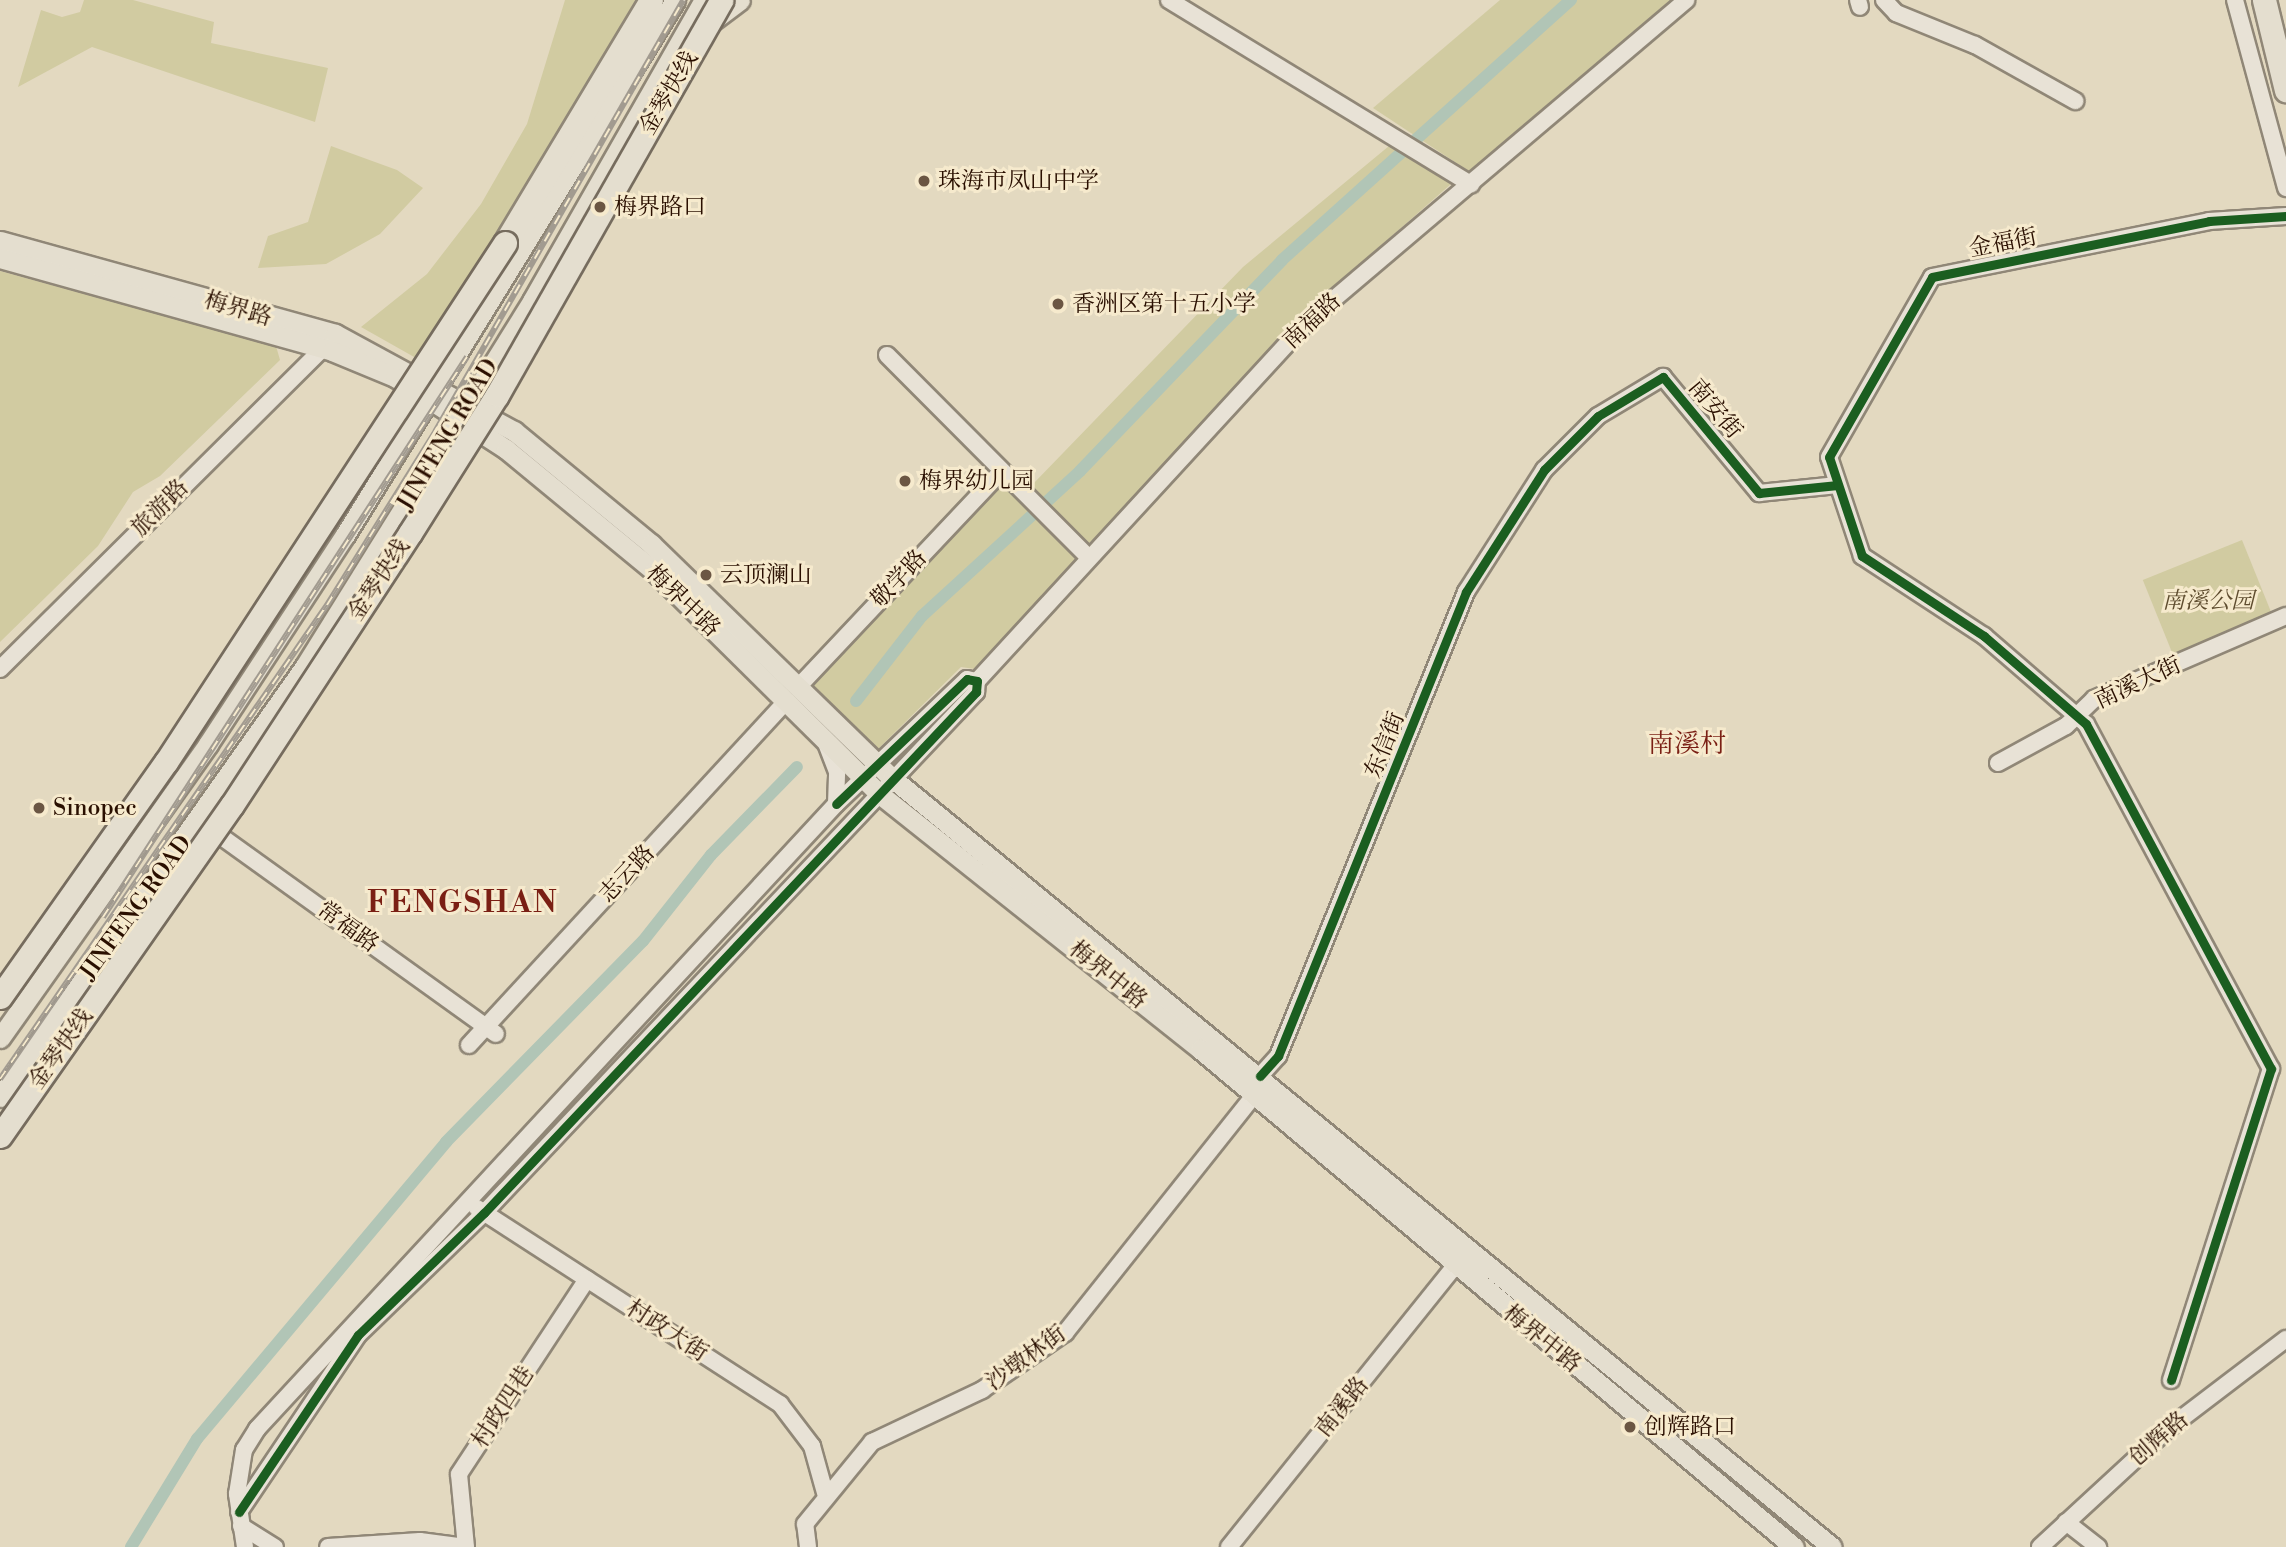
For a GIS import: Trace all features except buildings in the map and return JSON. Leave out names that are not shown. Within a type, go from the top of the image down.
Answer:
[{"type":"highway","points":[[0,998],[166,762],[342,494],[505,243],[652,0]]},
{"type":"highway","name":"金琴快线","points":[[0,1136],[232,805],[410,533],[497,395],[721,0]]},
{"type":"highway","points":[[2264,0],[2286,90]]},
{"type":"main road","points":[[635,65],[652,0]]},
{"type":"main road","name":"JINFENG ROAD","points":[[0,1038],[208,744],[408,428],[433,393],[675,0]]},
{"type":"main road","name":"JINFENG ROAD","points":[[0,1097],[199,821],[305,666],[467,400],[532,301],[704,0]]},
{"type":"main road","points":[[676,48],[740,0]]},
{"type":"main road","name":"梅界路","points":[[0,241],[335,334],[433,393],[467,400]]},
{"type":"main road","points":[[0,258],[322,349],[433,393]]},
{"type":"main road","points":[[395,377],[411,409],[408,428]]},
{"type":"main road","name":"梅界中路","points":[[433,393],[456,418],[490,438],[654,571],[877,792],[1254,1097],[1454,1267],[1794,1547]]},
{"type":"main road","name":"梅界中路","points":[[467,400],[514,430],[651,544],[800,685],[892,778],[1260,1076],[1832,1547]]},
{"type":"main road","points":[[440,445],[460,435],[490,438]]},
{"type":"street","points":[[1169,0],[1471,184]]},
{"type":"street","name":"南福路","points":[[978,681],[1308,321],[1686,0]]},
{"type":"street","points":[[1884,0],[1896,13],[1975,45],[2075,101]]},
{"type":"street","points":[[2235,0],[2286,188]]},
{"type":"street","name":"金福街","points":[[1838,485],[1829,457],[1932,277],[2208,221],[2286,216]]},
{"type":"street","name":"旅游路","points":[[0,669],[322,349]]},
{"type":"street","points":[[887,355],[999,474],[1089,558]]},
{"type":"street","name":"南安街","points":[[1573,446],[1598,416],[1663,377],[1759,493],[1838,485]]},
{"type":"street","name":"东信街","points":[[1260,1076],[1278,1056],[1466,592],[1544,470],[1573,446]]},
{"type":"street","name":"敬学路","points":[[800,685],[999,474]]},
{"type":"street","points":[[1838,485],[1862,556],[1878,573],[1984,636],[2074,717],[2086,724],[2271,1069],[2172,1380]]},
{"type":"street","name":"南溪大街","points":[[1998,763],[2074,717],[2094,699],[2286,616]]},
{"type":"street","points":[[758,675],[773,660]]},
{"type":"street","points":[[240,1519],[358,1335],[484,1213],[877,792],[976,692],[978,681],[967,679],[836,803],[257,1429],[244,1450],[240,1519],[245,1547]]},
{"type":"street","name":"志云路","points":[[469,1045],[491,1030],[785,702]]},
{"type":"street","points":[[825,742],[836,772],[836,803]]},
{"type":"street","name":"常福路","points":[[199,821],[491,1030]]},
{"type":"street","name":"沙墩林街","points":[[808,1547],[805,1524],[825,1493],[872,1443],[982,1390],[1065,1333],[1254,1097]]},
{"type":"street","name":"村政大街","points":[[468,1203],[780,1404],[812,1446],[825,1493]]},
{"type":"street","name":"南溪路","points":[[1229,1547],[1470,1248]]},
{"type":"street","name":"村政四巷","points":[[466,1547],[459,1474],[587,1279]]},
{"type":"street","name":"创辉路","points":[[2040,1547],[2169,1428],[2286,1339]]},
{"type":"street","points":[[240,1519],[275,1547]]},
{"type":"street","points":[[2066,1522],[2098,1547]]},
{"type":"street","points":[[328,1547],[420,1541],[466,1547]]},
{"type":"green space","points":[[84,0],[133,0],[214,22],[211,43],[328,68],[315,122],[92,47],[18,87],[41,10],[62,17],[80,12]]},
{"type":"green space","points":[[565,0],[639,0],[423,362],[361,327],[427,274],[481,204],[527,124]]},
{"type":"green space","points":[[1500,0],[1676,0],[1470,172],[1373,108]]},
{"type":"green space","points":[[331,146],[397,170],[423,188],[380,234],[326,264],[258,268],[268,236],[308,222]]},
{"type":"green space","points":[[1389,146],[1451,184],[1312,306],[975,669],[961,667],[878,749],[813,685],[1001,487],[1033,484],[1243,267]]},
{"type":"green space","points":[[0,271],[276,346],[280,360],[160,476],[133,492],[98,546],[0,642]]},
{"type":"green space","name":"南溪公园","points":[[2242,540],[2274,620],[2175,660],[2143,580]]},
{"type":"waterway","points":[[856,701],[922,616],[1080,471],[1282,260],[1571,0]]},
{"type":"waterway","points":[[131,1547],[197,1439],[446,1142],[643,941],[711,855],[797,767]]},
{"type":"railway","points":[[0,1079],[327,605],[435,432],[683,0]]},
{"type":"railway","points":[[103,917],[467,357]]},
{"type":"cycle path","points":[[2171,1380],[2271,1069],[2086,724],[1984,636],[1862,556],[1829,457],[1932,277],[2209,221],[2286,216]]},
{"type":"cycle path","points":[[1260,1076],[1278,1056],[1466,592],[1544,470],[1598,416],[1663,377],[1759,493],[1838,485]]},
{"type":"cycle path","points":[[239,1512],[358,1335],[484,1213],[976,692],[977,681],[967,679],[836,804]]},
{"type":"place","name":"珠海市凤山中学","points":[[924,181]]},
{"type":"place","name":"梅界路口","points":[[600,207]]},
{"type":"place","name":"香洲区第十五小学","points":[[1058,304]]},
{"type":"place","name":"梅界幼儿园","points":[[905,481]]},
{"type":"place","name":"云顶澜山","points":[[706,575]]},
{"type":"place","name":"Sinopec","points":[[39,808]]},
{"type":"place","name":"创辉路口","points":[[1630,1427]]},
{"type":"district","name":"南溪村","points":[[1687,745]]},
{"type":"district","name":"FENGSHAN","points":[[463,903]]}]
